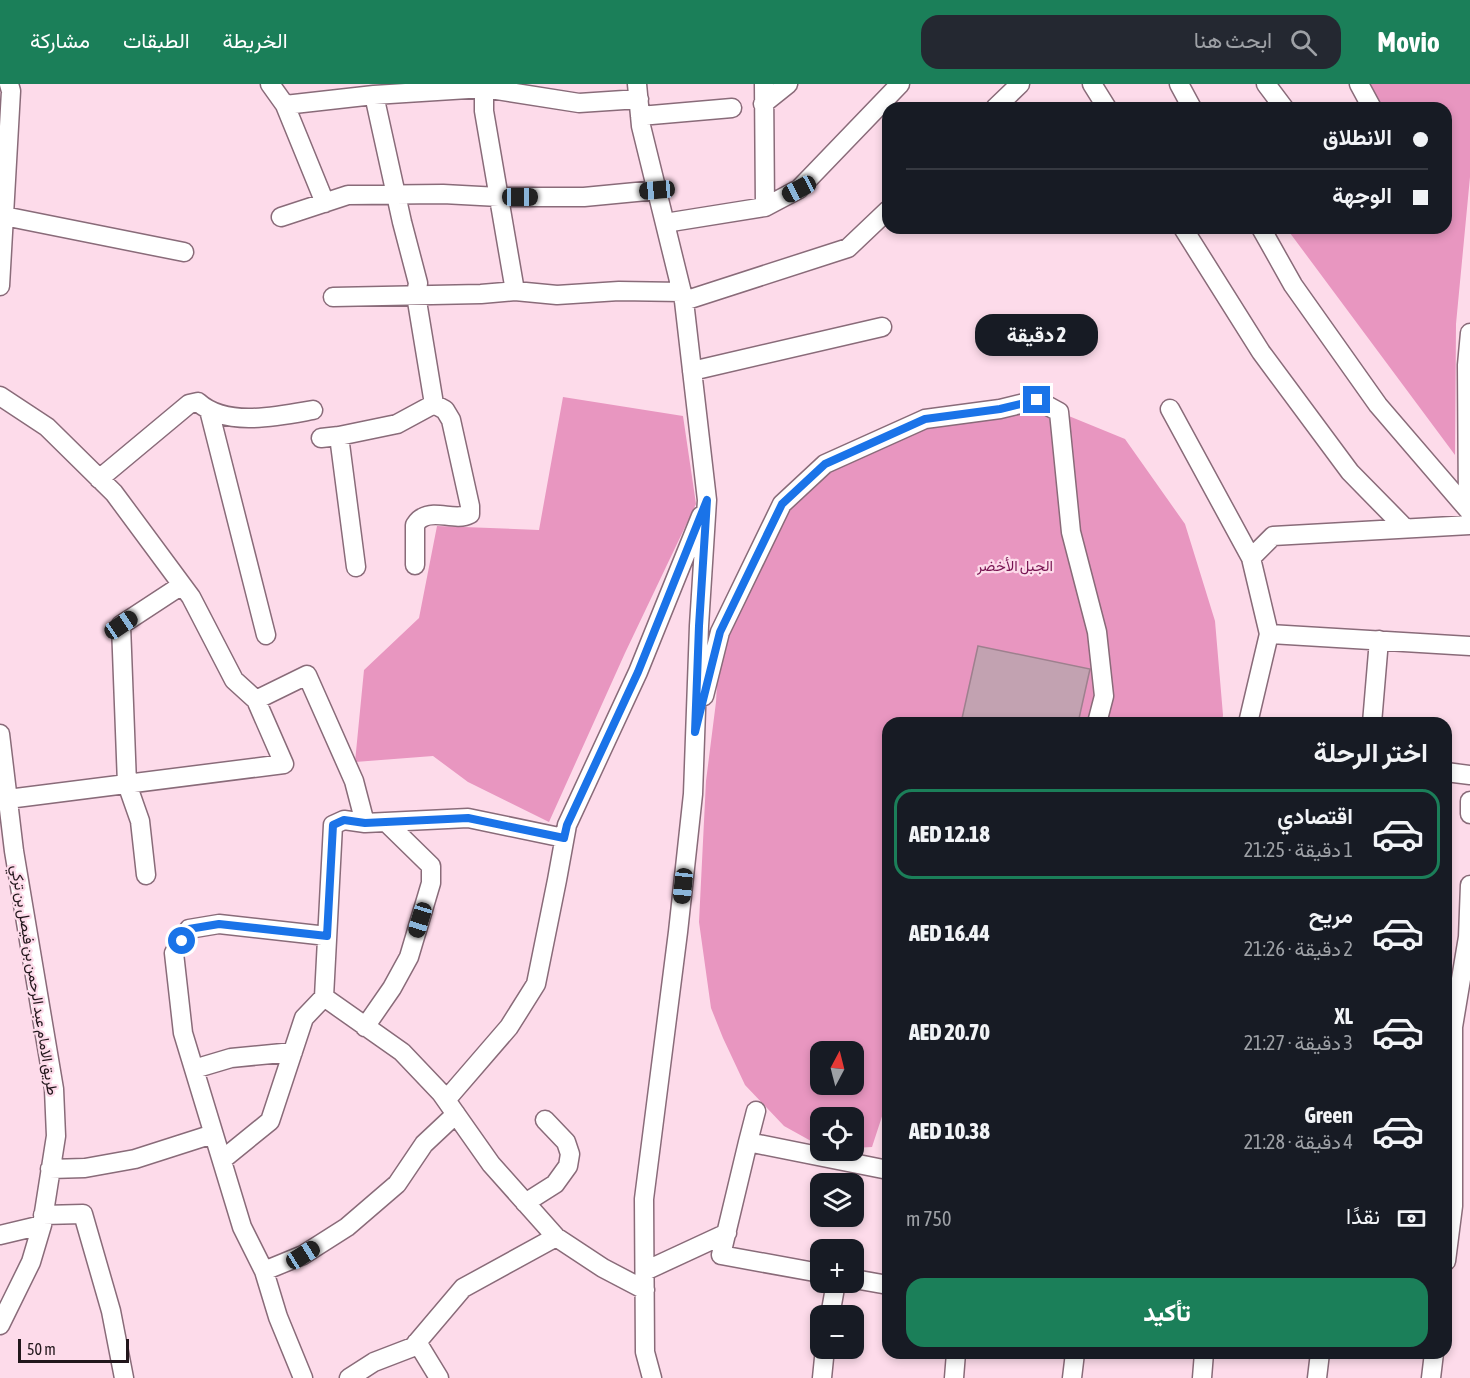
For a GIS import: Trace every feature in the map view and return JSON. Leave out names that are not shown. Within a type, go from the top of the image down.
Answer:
[{"type":"street","points":[[0,286],[11,91],[9,84]]},
{"type":"street","points":[[270,84],[285,105],[325,203]]},
{"type":"street","points":[[764,84],[765,207]]},
{"type":"street","points":[[763,104],[788,84]]},
{"type":"street","points":[[883,102],[900,84]]},
{"type":"street","points":[[1001,102],[1020,84]]},
{"type":"street","points":[[1092,84],[1103,102]]},
{"type":"street","points":[[1179,84],[1189,102]]},
{"type":"street","points":[[1266,84],[1280,102]]},
{"type":"street","points":[[1359,84],[1369,102]]},
{"type":"street","points":[[285,105],[484,86],[579,103],[639,100],[732,108]]},
{"type":"street","points":[[484,86],[484,111],[515,291]]},
{"type":"street","points":[[374,95],[395,194],[418,283],[416,295],[434,404]]},
{"type":"street","points":[[639,100],[657,190],[683,296],[707,500],[699,626],[693,794],[644,1199],[645,1352],[652,1378]]},
{"type":"street","points":[[665,223],[765,207],[799,189],[882,103]]},
{"type":"street","points":[[281,218],[348,195],[443,194],[499,197],[584,197],[657,190]]},
{"type":"street","points":[[4,216],[184,252]]},
{"type":"street","points":[[333,297],[481,294],[515,291],[557,295],[619,291],[683,296],[848,248],[882,216]]},
{"type":"street","points":[[1187,234],[1261,352],[1350,472],[1405,528]]},
{"type":"street","points":[[1264,234],[1293,285],[1378,405],[1469,515]]},
{"type":"street","points":[[692,370],[882,327]]},
{"type":"street","points":[[1469,515],[1470,333]]},
{"type":"street","points":[[0,396],[47,427],[114,493],[190,597],[234,680],[256,700],[284,764],[8,799]]},
{"type":"street","points":[[695,732],[720,632],[782,504],[825,464],[925,419],[1000,409],[1037,400],[1059,412],[1071,532],[1097,632],[1104,696],[1099,717]]},
{"type":"street","points":[[99,479],[189,404],[198,402],[208,410],[231,417],[271,417],[313,410]]},
{"type":"street","points":[[321,438],[397,424],[434,404]]},
{"type":"street","points":[[415,565],[415,525],[422,517],[432,515],[463,518],[470,514],[452,420],[445,410],[434,404]]},
{"type":"street","points":[[1170,409],[1251,558],[1269,633],[1249,717]]},
{"type":"street","points":[[208,410],[266,635]]},
{"type":"street","points":[[339,436],[356,567]]},
{"type":"street","points":[[264,1271],[303,1255],[347,1227],[397,1184],[509,1027],[536,984],[567,825],[638,672],[707,500]]},
{"type":"street","points":[[1251,558],[1273,536],[1405,528],[1469,515]]},
{"type":"street","points":[[146,875],[140,820],[128,784],[121,625],[182,585]]},
{"type":"street","points":[[1269,633],[1470,645]]},
{"type":"street","points":[[1373,717],[1379,640]]},
{"type":"street","points":[[256,700],[307,675],[354,781],[365,823]]},
{"type":"street","name":"طريق الامام عبد الرحمن بن فيصل بن تركي","points":[[0,734],[14,851],[54,1089],[56,1136],[43,1220],[31,1262],[0,1325]]},
{"type":"street","points":[[1452,773],[1470,775]]},
{"type":"street","points":[[1470,801],[1470,814]]},
{"type":"street","points":[[222,1160],[270,1121],[304,1018],[324,998],[333,825],[344,820],[365,823],[468,818],[564,838]]},
{"type":"street","points":[[365,1027],[392,988],[409,957],[431,883],[431,866],[386,822]]},
{"type":"street","points":[[1452,1069],[1453,1027],[1468,937],[1470,885]]},
{"type":"street","points":[[303,1378],[278,1317],[264,1271],[242,1227],[213,1134],[183,1032],[174,953],[189,929],[219,924],[327,936]]},
{"type":"street","points":[[324,998],[402,1052],[441,1093],[491,1164],[556,1237],[603,1268],[645,1290]]},
{"type":"street","points":[[194,1069],[231,1058],[293,1052]]},
{"type":"street","points":[[756,1111],[721,1256],[810,1271]]},
{"type":"street","points":[[525,1203],[555,1184],[568,1166],[570,1154],[566,1142],[545,1120]]},
{"type":"street","points":[[50,1169],[84,1168],[135,1159],[213,1134]]},
{"type":"street","points":[[748,1142],[882,1169]]},
{"type":"street","points":[[1452,1188],[1452,1214]]},
{"type":"street","points":[[0,1235],[43,1220],[83,1214],[111,1311],[124,1378]]},
{"type":"street","points":[[645,1271],[726,1233]]},
{"type":"street","points":[[349,1378],[374,1362],[413,1347],[464,1288],[556,1237]]},
{"type":"street","points":[[864,1281],[882,1285]]},
{"type":"street","points":[[417,1342],[439,1378]]},
{"type":"street","points":[[822,1378],[824,1359]]},
{"type":"street","points":[[954,1378],[956,1359]]},
{"type":"street","points":[[1072,1378],[1074,1359]]},
{"type":"street","points":[[1202,1378],[1204,1359]]},
{"type":"street","points":[[1317,1378],[1319,1359]]},
{"type":"street","points":[[1431,1378],[1433,1359]]},
{"type":"green space","points":[[1358,84],[1470,84],[1470,177],[1456,324],[1455,455],[1291,234],[1452,234],[1452,102],[1376,102]]},
{"type":"green space","points":[[563,397],[683,416],[696,504],[625,653],[549,822],[468,782],[433,756],[355,762],[364,670],[419,618],[437,526],[539,530]]},
{"type":"green space","name":"الجبل الأخضر","points":[[1010,406],[1059,412],[1125,439],[1185,524],[1215,621],[1223,717],[882,717],[882,1116],[872,1147],[864,1147],[864,1107],[810,1107],[810,1140],[784,1126],[745,1085],[711,1008],[699,922],[706,781],[716,702],[720,632],[782,504],[825,464],[925,419]]},
{"type":"building","points":[[978,646],[1090,669],[1079,717],[962,717]]},
{"type":"route","points":[[182,941],[189,929],[219,924],[327,936],[333,825],[344,820],[365,823],[468,818],[564,838],[567,825],[638,672],[707,500],[695,732],[720,632],[782,504],[825,464],[925,419],[1000,409],[1037,400]]}]
